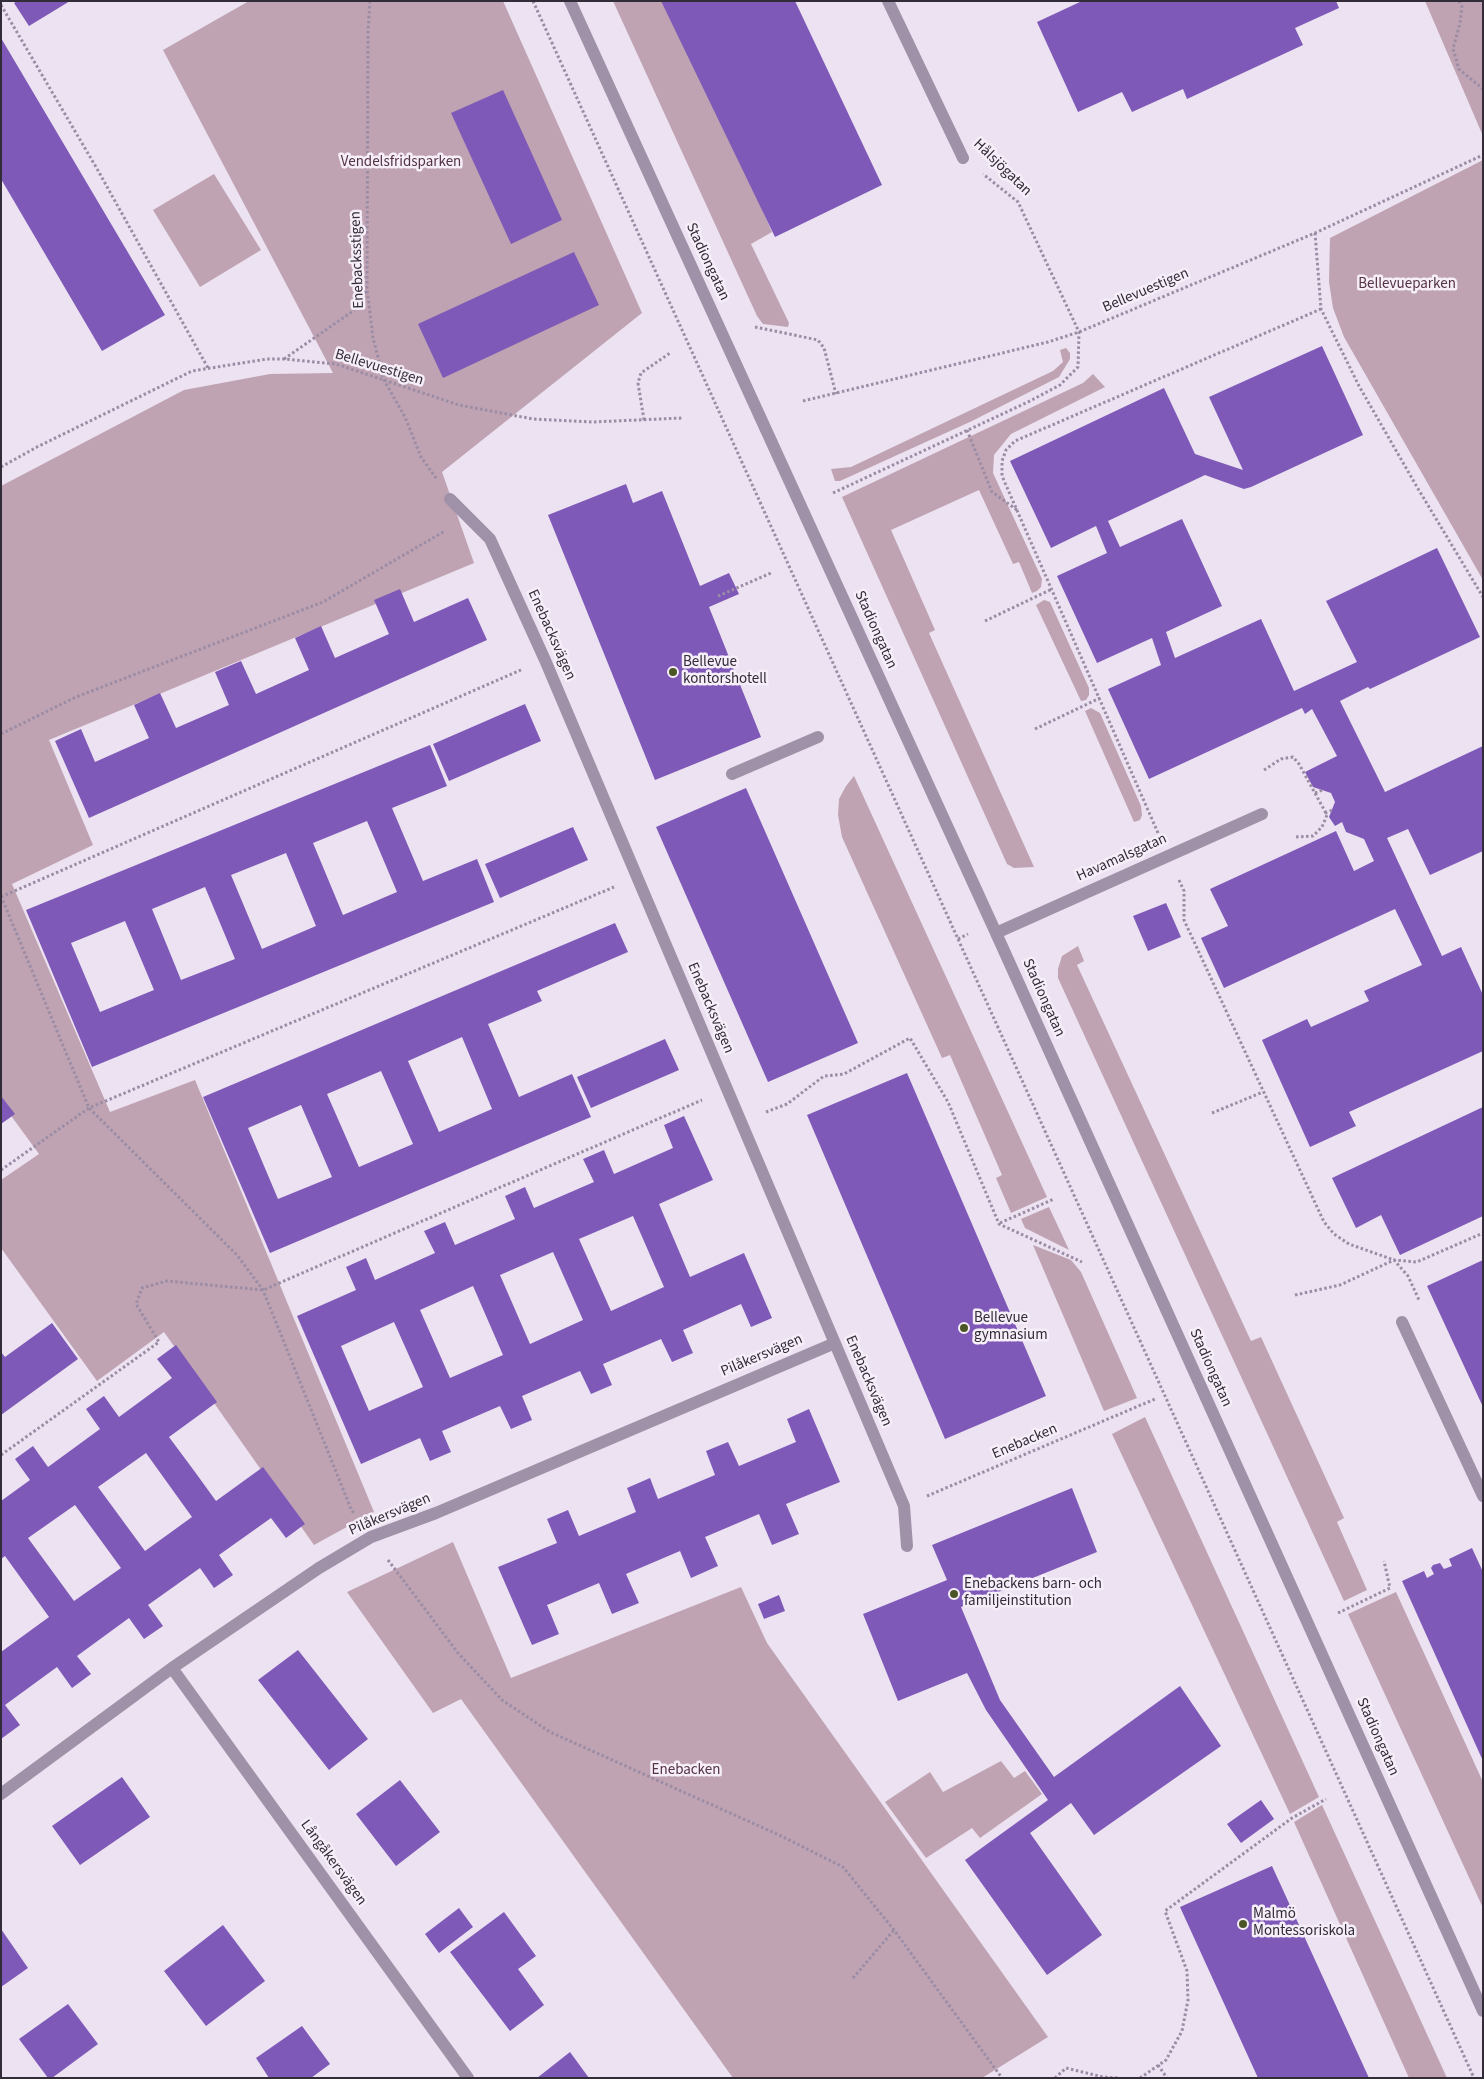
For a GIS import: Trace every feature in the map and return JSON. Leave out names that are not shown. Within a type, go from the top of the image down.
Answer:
[{"type":"street","name":"Stadiongatan","points":[[570,1],[996,933],[1483,2011]]},
{"type":"street","name":"Hålsjögatan","points":[[888,1],[963,158]]},
{"type":"street","name":"Enebacksvägen","points":[[450,498],[490,539],[545,660],[904,1506],[907,1546]]},
{"type":"street","points":[[732,774],[818,737]]},
{"type":"street","name":"Havamalsgatan","points":[[996,933],[1262,814]]},
{"type":"street","points":[[1402,1322],[1483,1496]]},
{"type":"street","name":"Pilåkersvägen","points":[[1,1794],[172,1668],[319,1568],[371,1537],[436,1513],[835,1343]]},
{"type":"street","name":"Långåkersvägen","points":[[172,1668],[468,2078]]},
{"type":"path","name":"Enebacksstigen","points":[[370,1],[368,31],[367,289],[373,338],[384,380],[404,417],[421,457],[450,498]]},
{"type":"path","points":[[533,1],[1474,2078]]},
{"type":"path","points":[[1459,1],[1462,6],[1453,49],[1459,69],[1483,89]]},
{"type":"path","points":[[1,5],[96,166],[208,368]]},
{"type":"path","name":"Bellevuestigen","points":[[802,401],[1048,342],[1079,332],[1315,233],[1483,155]]},
{"type":"path","name":"Hålsjögatan","points":[[963,158],[1018,202],[1079,332]]},
{"type":"path","points":[[1315,233],[1321,309],[1359,386],[1483,596]]},
{"type":"path","points":[[284,359],[354,311],[367,289]]},
{"type":"path","points":[[755,327],[818,340],[824,348],[836,394]]},
{"type":"path","points":[[833,493],[1060,384],[1078,367],[1079,332]]},
{"type":"path","points":[[644,420],[638,383],[641,373],[670,353]]},
{"type":"path","name":"Bellevuestigen","points":[[1,467],[37,447],[192,371],[267,359],[336,364],[459,405],[533,419],[592,422],[682,418]]},
{"type":"path","points":[[967,430],[992,492],[1017,510]]},
{"type":"path","points":[[1,734],[76,697],[323,602],[469,517]]},
{"type":"path","points":[[718,596],[771,573]]},
{"type":"path","points":[[985,621],[1052,589]]},
{"type":"path","points":[[1,897],[545,660]]},
{"type":"path","points":[[1035,729],[1100,698]]},
{"type":"path","points":[[1264,770],[1281,759],[1293,757],[1299,764],[1326,815],[1322,827],[1313,836],[1295,837]]},
{"type":"path","points":[[1315,793],[1322,790]]},
{"type":"path","points":[[1325,813],[1332,810]]},
{"type":"path","points":[[1,1170],[89,1108],[638,877]]},
{"type":"path","points":[[762,1114],[787,1104],[824,1076],[844,1074],[910,1038],[948,1102],[999,1224],[1082,1262]]},
{"type":"path","points":[[1,1455],[159,1342],[136,1304],[142,1288],[167,1281],[263,1290],[726,1090]]},
{"type":"path","points":[[1212,1113],[1263,1092]]},
{"type":"path","points":[[999,1224],[1054,1199]]},
{"type":"path","points":[[1294,1295],[1340,1285],[1394,1260],[1417,1262],[1483,1233]]},
{"type":"path","name":"Enebacken","points":[[904,1506],[1155,1399]]},
{"type":"path","points":[[1338,1613],[1390,1588],[1384,1561]]},
{"type":"path","points":[[1140,2078],[1166,2060],[1182,2031],[1188,2000],[1187,1970],[1165,1910],[1292,1818],[1326,1799]]},
{"type":"path","points":[[852,1978],[894,1930]]},
{"type":"path","points":[[1158,2065],[1167,2078]]},
{"type":"path","points":[[1055,2078],[1066,2068],[1118,2078]]},
{"type":"green space","name":"Vendelsfridsparken","points":[[249,1],[503,1],[642,313],[442,472],[474,563],[49,740],[93,845],[12,884],[110,1112],[195,1080],[374,1512],[314,1545],[164,1332],[97,1381],[1,1248],[1,1180],[39,1154],[1,1102],[1,486],[184,390],[270,374],[333,373],[163,50]]},
{"type":"green space","points":[[613,1],[671,1],[772,232],[751,244],[789,323],[788,327],[763,324],[757,316]]},
{"type":"green space","points":[[1425,1],[1483,1],[1483,136]]},
{"type":"green space","name":"Bellevueparken","points":[[1483,160],[1483,580],[1344,337],[1333,308],[1329,282],[1330,238]]},
{"type":"green space","points":[[214,174],[261,250],[200,287],[153,210]]},
{"type":"green space","points":[[1066,348],[1070,353],[1070,359],[1059,377],[972,421],[840,481],[835,481],[831,469],[851,467],[1053,371],[1063,362],[1060,350]]},
{"type":"green space","points":[[1093,374],[1105,387],[1011,434],[994,455],[993,473],[1042,579],[1041,587],[1037,591],[1032,593],[1019,562],[1013,564],[979,490],[891,530],[935,630],[929,633],[1034,867],[1014,868],[1007,864],[842,497],[1083,383]]},
{"type":"green space","points":[[1044,600],[1050,602],[1089,688],[1089,695],[1086,700],[1081,701],[1036,605]]},
{"type":"green space","points":[[1091,708],[1100,713],[1141,806],[1142,815],[1140,820],[1134,822],[1085,711]]},
{"type":"green space","points":[[854,776],[1047,1197],[1011,1213],[996,1178],[1002,1175],[950,1055],[942,1058],[842,837],[838,815],[839,799]]},
{"type":"green space","points":[[1078,946],[1084,961],[1077,965],[1251,1341],[1261,1337],[1344,1518],[1337,1522],[1367,1590],[1344,1601],[1058,978],[1058,969],[1062,956]]},
{"type":"green space","points":[[1049,1207],[1069,1250],[1025,1228],[1021,1219]]},
{"type":"green space","points":[[1033,1245],[1071,1260],[1081,1272],[1137,1398],[1104,1411]]},
{"type":"green space","points":[[1145,1417],[1319,1797],[1290,1814],[1112,1434]]},
{"type":"green space","name":"Enebacken","points":[[453,1542],[511,1678],[741,1587],[767,1643],[1048,2037],[982,2078],[733,2078],[461,1699],[433,1713],[347,1592]]},
{"type":"green space","points":[[1396,1592],[1483,1782],[1483,1908],[1348,1614]]},
{"type":"green space","points":[[1001,1761],[1014,1778],[1025,1771],[1042,1794],[980,1838],[972,1828],[926,1858],[885,1802],[930,1772],[943,1792]]},
{"type":"green space","points":[[1322,1805],[1447,2078],[1409,2078],[1294,1822]]},
{"type":"building","points":[[17,1],[70,1],[29,26],[14,3]]},
{"type":"building","points":[[661,1],[795,1],[882,185],[775,237]]},
{"type":"building","points":[[1082,1],[1336,1],[1339,8],[1295,28],[1303,45],[1187,99],[1183,89],[1132,112],[1122,92],[1078,112],[1037,22]]},
{"type":"building","points":[[1,38],[165,315],[102,351],[1,179]]},
{"type":"building","points":[[503,90],[562,220],[511,244],[451,113]]},
{"type":"building","points":[[574,252],[599,305],[443,378],[418,324]]},
{"type":"building","points":[[1322,346],[1363,435],[1251,487],[1244,489],[1205,475],[1108,521],[1120,547],[1182,519],[1222,606],[1166,632],[1175,658],[1261,619],[1294,691],[1357,662],[1326,601],[1437,548],[1480,637],[1370,689],[1368,687],[1340,701],[1385,792],[1483,746],[1483,851],[1430,875],[1408,829],[1387,838],[1442,956],[1461,947],[1483,995],[1483,1051],[1349,1112],[1356,1126],[1310,1147],[1262,1040],[1307,1019],[1311,1027],[1369,1001],[1364,991],[1422,965],[1395,909],[1224,988],[1201,938],[1228,926],[1210,889],[1336,831],[1354,871],[1374,861],[1364,839],[1346,832],[1342,822],[1335,826],[1329,817],[1335,802],[1331,793],[1313,787],[1305,772],[1337,756],[1312,709],[1305,714],[1302,708],[1149,779],[1108,689],[1161,665],[1152,638],[1097,663],[1057,576],[1107,553],[1096,526],[1051,548],[1010,461],[1164,388],[1195,454],[1243,470],[1209,397]]},
{"type":"building","name":"Bellevue kontorshotell","points":[[626,484],[633,503],[662,491],[700,586],[729,573],[739,594],[709,607],[761,737],[655,780],[548,515]]},
{"type":"building","points":[[400,589],[414,622],[468,598],[487,640],[89,818],[55,741],[81,729],[95,762],[149,738],[134,705],[160,693],[176,728],[229,705],[215,672],[241,661],[256,694],[309,670],[295,638],[321,626],[335,658],[389,634],[374,600]]},
{"type":"building","points":[[525,704],[541,741],[449,781],[433,744]]},
{"type":"building","points":[[430,745],[447,786],[392,808],[423,881],[477,859],[494,902],[92,1067],[26,910]],"holes":[[[367,821],[397,892],[343,915],[313,843]],[[286,853],[316,926],[262,949],[231,875]],[[205,887],[235,959],[181,980],[152,909]],[[125,921],[154,990],[100,1012],[71,943]]]},
{"type":"building","points":[[746,788],[858,1043],[768,1082],[656,827]]},
{"type":"building","points":[[573,827],[588,860],[500,898],[485,864]]},
{"type":"building","points":[[1166,903],[1181,937],[1148,951],[1133,916]]},
{"type":"building","points":[[615,923],[628,952],[537,991],[542,1001],[488,1024],[519,1097],[572,1074],[591,1117],[270,1253],[203,1097]],"holes":[[[462,1037],[492,1109],[439,1132],[408,1061]],[[381,1071],[413,1144],[359,1167],[327,1094]],[[301,1105],[332,1177],[278,1199],[248,1128]]]},
{"type":"building","points":[[665,1039],[679,1070],[591,1108],[577,1077]]},
{"type":"building","points":[[907,1073],[1046,1396],[945,1439],[807,1115]]},
{"type":"building","points":[[1,1096],[15,1114],[1,1124]]},
{"type":"building","points":[[1483,1107],[1483,1216],[1400,1255],[1381,1215],[1356,1228],[1332,1178]]},
{"type":"building","points":[[684,1116],[713,1180],[659,1204],[690,1277],[744,1253],[772,1318],[751,1327],[741,1304],[683,1330],[693,1353],[672,1362],[661,1339],[603,1364],[612,1385],[591,1394],[580,1371],[522,1396],[532,1420],[511,1429],[500,1406],[442,1431],[451,1452],[430,1461],[420,1438],[361,1464],[297,1316],[356,1290],[346,1267],[366,1258],[375,1280],[435,1253],[424,1231],[445,1222],[455,1245],[515,1219],[505,1196],[525,1187],[534,1208],[594,1182],[583,1159],[604,1150],[614,1174],[673,1148],[664,1125]],"holes":[[[633,1216],[664,1287],[611,1311],[579,1239]],[[553,1252],[583,1320],[530,1344],[500,1275]],[[473,1286],[503,1355],[450,1378],[420,1310]],[[394,1322],[423,1387],[369,1411],[341,1346]]]},
{"type":"building","points":[[1483,1260],[1483,1407],[1427,1286]]},
{"type":"building","points":[[52,1323],[78,1359],[1,1415],[1,1352],[5,1357]]},
{"type":"building","points":[[176,1345],[217,1402],[169,1437],[216,1501],[263,1467],[305,1524],[286,1538],[271,1518],[219,1555],[233,1575],[214,1588],[200,1568],[148,1605],[163,1626],[144,1639],[129,1618],[77,1656],[91,1674],[72,1688],[57,1667],[5,1705],[20,1725],[1,1739],[1,1652],[49,1617],[5,1556],[1,1559],[1,1501],[30,1480],[15,1459],[33,1446],[48,1467],[100,1429],[86,1409],[104,1396],[119,1417],[172,1378],[157,1359]],"holes":[[[146,1453],[192,1517],[145,1551],[98,1487]],[[75,1505],[121,1568],[74,1601],[28,1538]]]},
{"type":"building","points":[[809,1409],[840,1482],[786,1504],[799,1534],[772,1545],[759,1514],[705,1537],[718,1566],[691,1578],[680,1551],[626,1574],[639,1603],[612,1614],[599,1583],[547,1605],[559,1634],[532,1645],[498,1567],[557,1543],[547,1519],[568,1510],[579,1536],[636,1512],[627,1488],[650,1478],[658,1499],[715,1475],[706,1451],[728,1442],[739,1466],[796,1442],[787,1419]]},
{"type":"building","points":[[1072,1488],[1097,1552],[961,1607],[1000,1700],[1054,1777],[1180,1686],[1221,1746],[1094,1835],[1071,1803],[1030,1833],[1102,1935],[1047,1975],[965,1860],[1048,1800],[986,1710],[967,1673],[898,1701],[863,1614],[947,1580],[932,1545]]},
{"type":"building","points":[[1472,1548],[1483,1572],[1483,1761],[1402,1581],[1424,1571],[1427,1578],[1434,1574],[1431,1568],[1433,1565],[1440,1563],[1444,1569],[1452,1566],[1449,1559]]},
{"type":"building","points":[[779,1595],[785,1611],[764,1619],[758,1604]]},
{"type":"building","points":[[298,1650],[368,1739],[329,1770],[258,1680]]},
{"type":"building","points":[[122,1777],[150,1817],[80,1865],[52,1826]]},
{"type":"building","points":[[400,1780],[440,1832],[396,1866],[356,1814]]},
{"type":"building","points":[[1261,1800],[1274,1819],[1241,1843],[1227,1824]]},
{"type":"building","points":[[1272,1866],[1369,2078],[1258,2078],[1180,1907]]},
{"type":"building","points":[[459,1908],[473,1927],[439,1953],[425,1934]]},
{"type":"building","points":[[504,1912],[536,1956],[518,1969],[544,2005],[510,2031],[450,1952]]},
{"type":"building","points":[[223,1925],[265,1981],[206,2026],[164,1971]]},
{"type":"building","points":[[1,1929],[28,1968],[1,1987]]},
{"type":"building","points":[[68,2004],[98,2044],[52,2078],[48,2078],[19,2039]]},
{"type":"building","points":[[302,2026],[330,2064],[311,2078],[269,2078],[256,2058]]},
{"type":"building","points":[[570,2052],[589,2078],[537,2078]]},
{"type":"place","name":"Bellevue kontorshotell","points":[[673,672]]},
{"type":"place","name":"Bellevue gymnasium","points":[[964,1328]]},
{"type":"place","name":"Enebackens barn- och familjeinstitution","points":[[954,1594]]},
{"type":"place","name":"Malmö Montessoriskola","points":[[1243,1924]]}]
